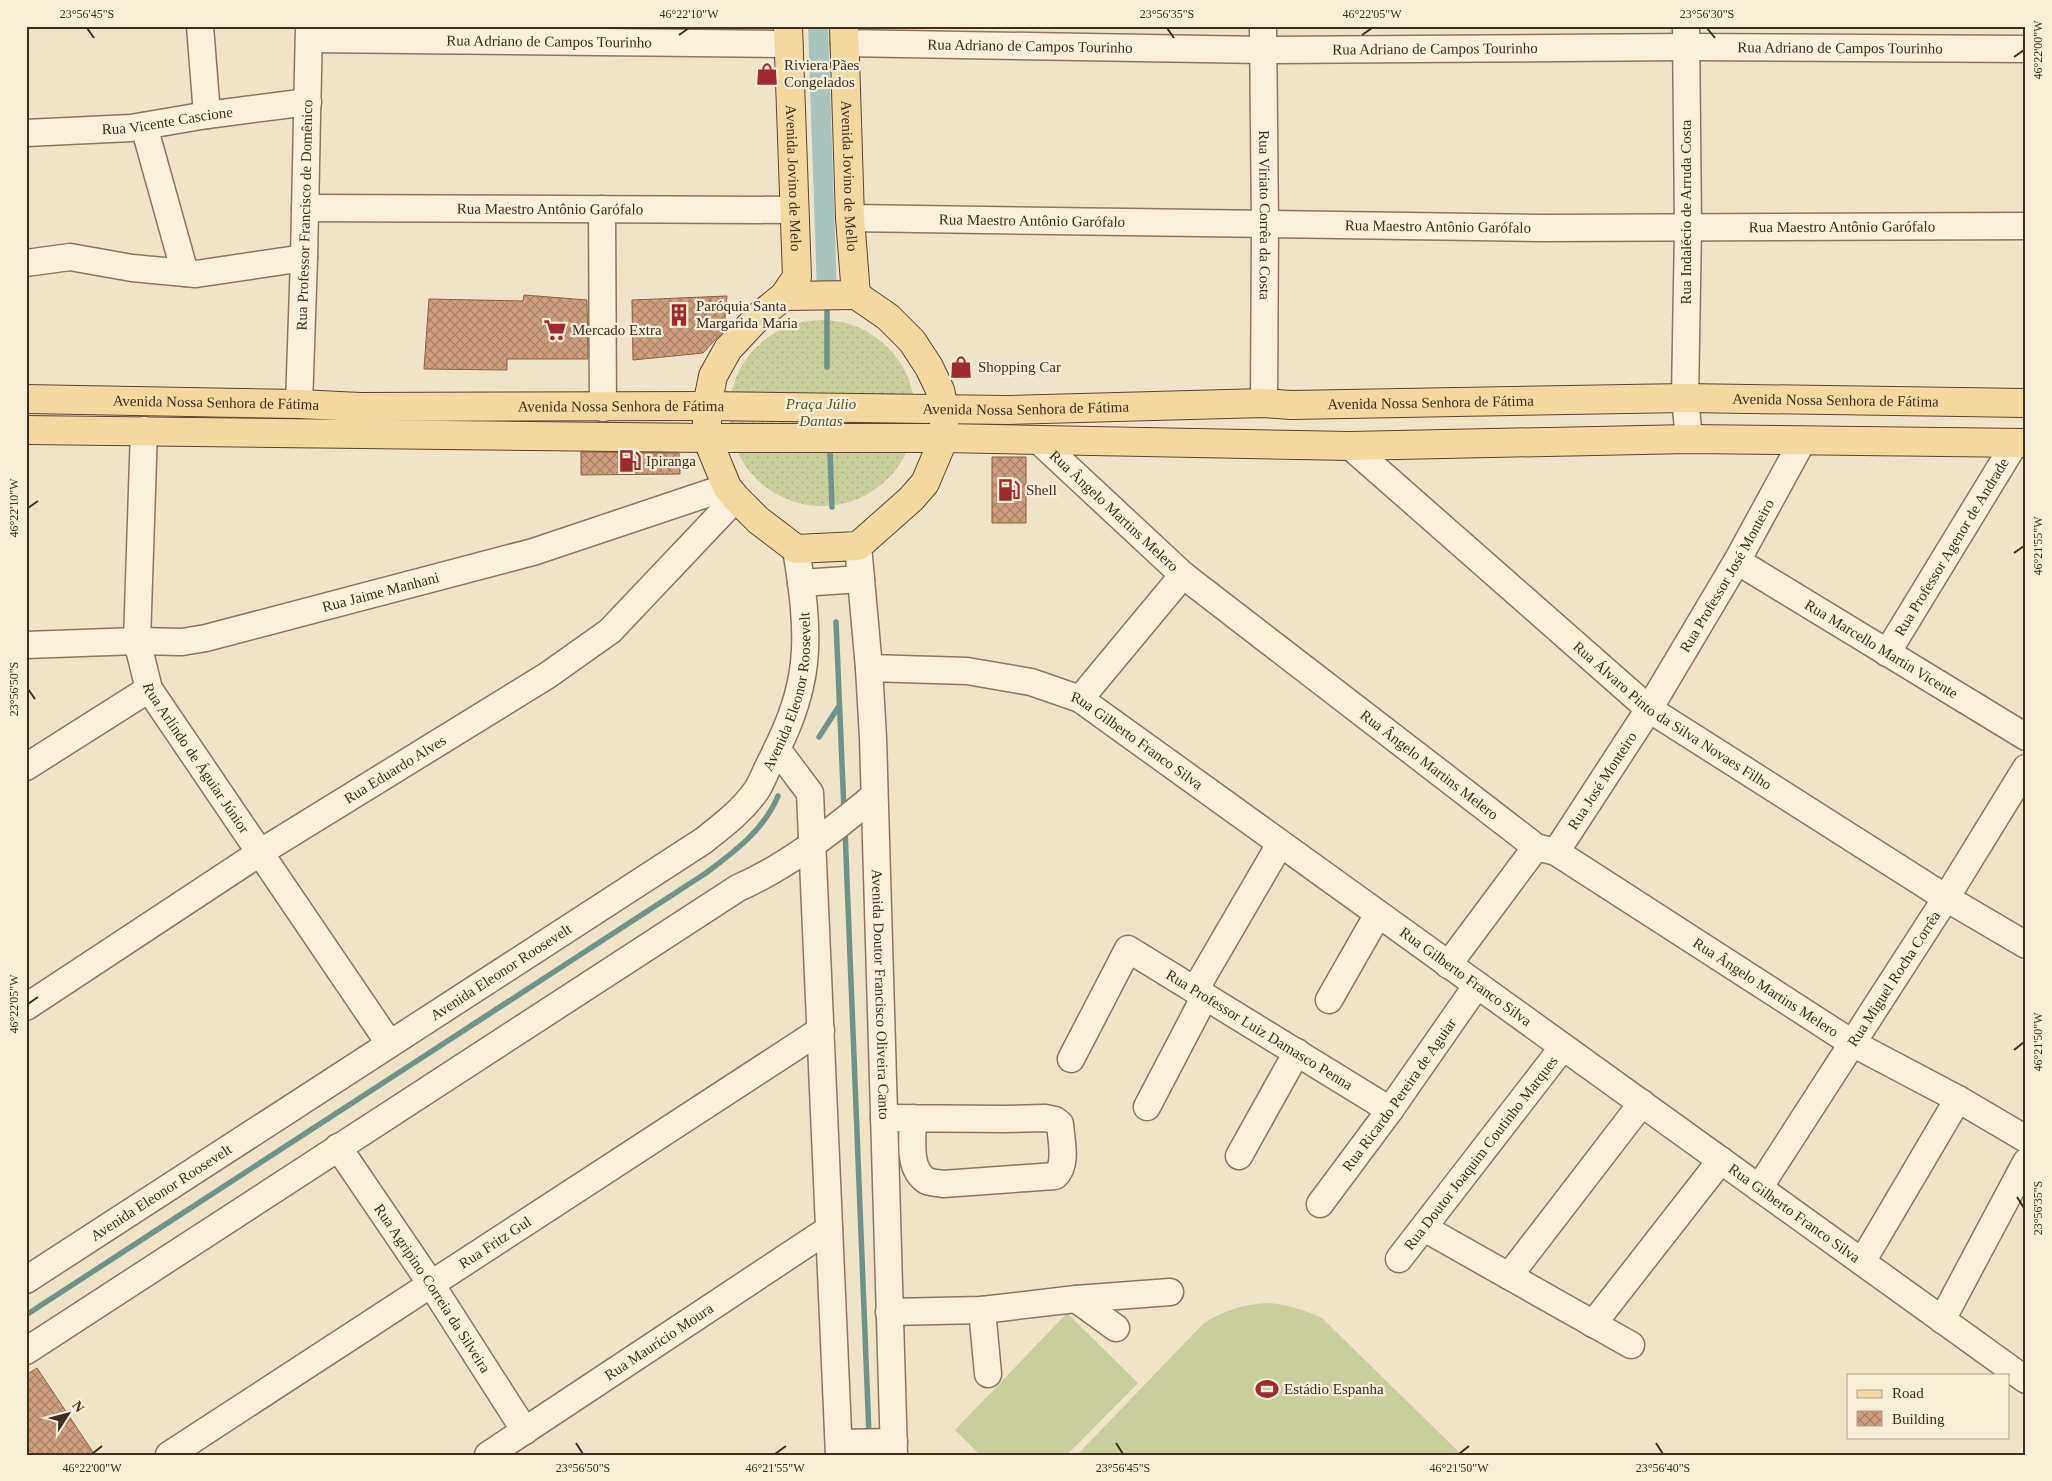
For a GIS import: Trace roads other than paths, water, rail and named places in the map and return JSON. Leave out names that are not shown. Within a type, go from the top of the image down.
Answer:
[{"type":"main road","name":"Avenida Jovino de Mello","points":[[844,34],[850,218],[849,296]]},
{"type":"main road","name":"Avenida Jovino de Melo","points":[[788,35],[797,277],[795,296]]},
{"type":"main road","points":[[795,296],[849,296],[888,316],[912,340],[929,367],[940,390],[944,409],[944,438],[925,483],[911,499],[858,546],[796,549],[731,492],[707,438],[706,406],[713,376],[728,349],[758,317],[795,296]]},
{"type":"main road","name":"Avenida Nossa Senhora de Fátima","points":[[26,399],[299,404],[360,407],[603,408],[706,406],[1008,410],[1264,403],[1291,405],[1685,398],[2026,403]]},
{"type":"main road","name":"Avenida Nossa Senhora de Fátima","points":[[26,430],[707,438],[944,438],[1350,446],[1688,439],[2020,443]]},
{"type":"street","points":[[200,26],[208,115]]},
{"type":"street","name":"Rua Adriano de Campos Tourinho","points":[[309,33],[788,35]]},
{"type":"street","name":"Rua Professor Francisco de Domênico","points":[[299,404],[306,208],[309,33]]},
{"type":"street","name":"Rua Adriano de Campos Tourinho","points":[[844,34],[1263,38],[1686,37],[2026,49]]},
{"type":"street","name":"Rua Indalécio de Arruda Costa","points":[[1686,37],[1688,228],[1685,398],[1688,439]]},
{"type":"street","name":"Rua Viriato Corrêa da Costa","points":[[1263,38],[1266,225],[1264,403]]},
{"type":"street","name":"Rua Vicente Cascione","points":[[26,133],[144,126],[208,115],[308,102]]},
{"type":"street","points":[[144,126],[185,273]]},
{"type":"street","name":"Rua Maestro Antônio Garófalo","points":[[306,208],[794,210]]},
{"type":"street","points":[[602,209],[603,408]]},
{"type":"street","name":"Rua Maestro Antônio Garófalo","points":[[850,218],[1266,225],[1688,228],[2026,226]]},
{"type":"street","points":[[26,263],[70,257],[132,268],[205,273],[304,258]]},
{"type":"street","name":"Rua Arlíndo de Águiar Júnior","points":[[144,430],[137,641],[149,688],[389,1043]]},
{"type":"street","name":"Rua Ângelo Martins Melero","points":[[1038,440],[1183,575],[1546,849],[1852,1043],[1958,1099],[2026,1139]]},
{"type":"street","name":"Rua Professor José Monteiro","points":[[1649,709],[1737,561],[1803,440]]},
{"type":"street","name":"Rua Professor Agenor de Andrade","points":[[1888,653],[2020,443]]},
{"type":"street","name":"Rua Álvaro Pinto da Silva Novaes Filho","points":[[1350,446],[1649,709],[1946,898],[2026,945]]},
{"type":"street","name":"Rua Jaime Manhani","points":[[26,645],[137,641],[182,642],[216,635],[533,552],[731,492]]},
{"type":"street","name":"Rua Eduardo Alves","points":[[26,1007],[261,852],[548,675],[610,631],[731,492]]},
{"type":"street","name":"Avenida Doutor Francisco Oliveira Canto","points":[[858,546],[869,668],[870,799],[884,1118],[892,1446]]},
{"type":"street","name":"Avenida Eleonor Roosevelt","points":[[26,1280],[710,836],[730,820],[756,791],[798,701],[804,662],[801,583],[796,549]]},
{"type":"street","name":"Rua Marcello Martin Vicente","points":[[1737,561],[2026,737]]},
{"type":"street","points":[[1080,699],[1183,575]]},
{"type":"street","points":[[801,583],[861,579]]},
{"type":"street","name":"Rua Gilberto Franco Silva","points":[[869,668],[967,671],[1031,682],[1080,699],[2026,1380]]},
{"type":"street","points":[[26,767],[149,688]]},
{"type":"street","name":"Rua José Monteiro","points":[[1546,849],[1649,709]]},
{"type":"street","points":[[777,749],[810,793],[839,1449],[892,1446]]},
{"type":"street","name":"Rua Miguel Rocha Corrêa","points":[[1760,1188],[1946,898],[2026,768]]},
{"type":"street","points":[[26,1351],[738,888],[764,876],[813,844],[870,799]]},
{"type":"street","points":[[1147,1107],[1200,993],[1280,844]]},
{"type":"street","points":[[1448,965],[1546,849]]},
{"type":"street","points":[[1329,1000],[1378,914]]},
{"type":"street","name":"Rua Professor Luiz Damasco Penna","points":[[1071,1059],[1128,949],[1390,1110]]},
{"type":"street","name":"Rua Ricardo Pereira de Aguiar","points":[[1320,1204],[1390,1110],[1477,985]]},
{"type":"street","name":"Rua Fritz Gul","points":[[169,1455],[821,1030]]},
{"type":"street","name":"Rua Doutor Joaquim Coutinho Marques","points":[[1399,1259],[1562,1047]]},
{"type":"street","points":[[1239,1156],[1297,1052]]},
{"type":"street","points":[[1862,1262],[1958,1099]]},
{"type":"street","points":[[1509,1276],[1642,1103]]},
{"type":"street","points":[[884,1118],[913,1118],[1002,1119],[1045,1118],[1055,1120],[1060,1124],[1063,1163],[1060,1172],[1055,1176],[943,1184],[929,1182],[920,1174],[912,1158],[913,1118]]},
{"type":"street","name":"Rua Agripino Correia da Silveira","points":[[338,1147],[431,1284],[525,1431]]},
{"type":"street","points":[[1593,1324],[1721,1160]]},
{"type":"street","points":[[1942,1320],[2026,1162]]},
{"type":"street","points":[[1424,1228],[1631,1345]]},
{"type":"street","name":"Rua Maurício Moura","points":[[488,1455],[829,1230]]},
{"type":"street","points":[[889,1312],[982,1310],[1076,1299],[1170,1292]]},
{"type":"street","points":[[1076,1299],[1116,1328]]},
{"type":"street","points":[[982,1310],[988,1374]]},
{"type":"waterway","points":[[818,26],[827,293]]},
{"type":"waterway","points":[[827,301],[827,367]]},
{"type":"waterway","points":[[830,451],[832,507]]},
{"type":"waterway","points":[[836,622],[844,811]]},
{"type":"waterway","points":[[819,737],[839,706]]},
{"type":"waterway","points":[[26,1315],[706,873],[756,830],[765,819],[778,796]]},
{"type":"waterway","points":[[845,830],[869,1435]]},
{"type":"place","name":"Riviera Pães Congelados","points":[[767,74]]},
{"type":"place","name":"Paróquia Santa Margarida Maria","points":[[679,315]]},
{"type":"place","name":"Mercado Extra","points":[[555,330]]},
{"type":"place","name":"Shopping Car","points":[[961,367]]},
{"type":"place","name":"Ipiranga","points":[[630,461]]},
{"type":"place","name":"Shell","points":[[1009,490]]},
{"type":"place","name":"Estádio Espanha","points":[[1267,1389]]},
{"type":"park label","name":"Praça Júlio Dantas","points":[[821,412]]}]
